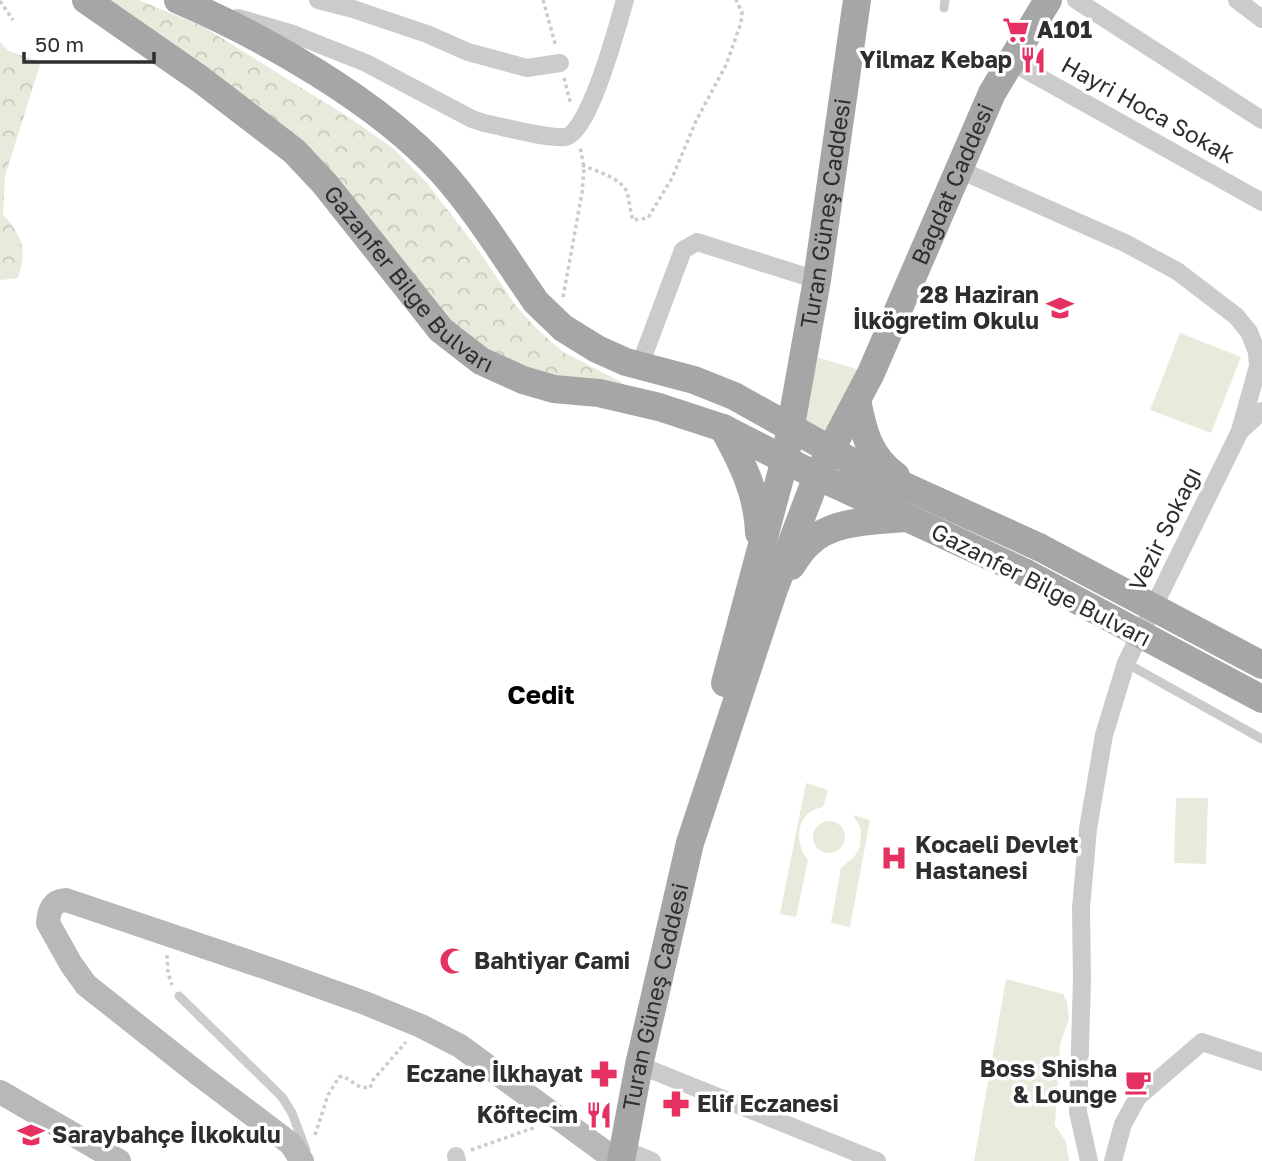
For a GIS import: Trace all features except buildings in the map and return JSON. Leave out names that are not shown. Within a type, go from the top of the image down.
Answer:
[{"type":"main road","name":"Gazanfer Bilge Bulvarı","points":[[86,0],[200,79],[294,150],[325,184],[441,330],[481,361],[501,372],[544,386],[599,393],[659,407],[723,428],[817,476],[1026,573],[1262,699]]},
{"type":"main road","name":"Turan Güneş Caddesi","points":[[620,1157],[690,843],[708,746],[785,459],[804,363],[857,0]]},
{"type":"main road","name":"Bağdat Caddesi","points":[[817,476],[857,400],[992,93],[1048,0]]},
{"type":"main road","points":[[188,4],[236,27],[314,57],[443,173],[536,302],[557,323],[597,349],[626,362],[694,380],[734,396],[791,426]]},
{"type":"main road","points":[[734,396],[762,396],[771,393],[781,387],[804,363]]},
{"type":"main road","points":[[857,400],[870,450],[885,468],[918,492]]},
{"type":"main road","name":"Gazanfer Bilge Bulvarı","points":[[791,426],[856,464],[1039,547],[1262,665]]},
{"type":"main road","points":[[723,428],[742,462],[753,493],[759,519],[760,551]]},
{"type":"main road","name":"Turan Güneş Caddesi","points":[[690,843],[773,592],[817,476]]},
{"type":"main road","points":[[773,592],[803,548],[828,530],[906,518]]},
{"type":"main road","points":[[305,1158],[291,1144],[86,985],[52,933],[48,923],[52,905],[58,900],[66,900],[365,1003],[421,1026],[460,1046],[560,1118],[620,1157]]},
{"type":"main road","points":[[0,1092],[119,1161]]},
{"type":"street","points":[[318,0],[426,34],[468,52],[527,68],[560,63]]},
{"type":"street","points":[[314,57],[366,63],[463,115],[484,123],[565,137],[578,130],[607,62],[625,0]]},
{"type":"street","points":[[1076,0],[1262,120]]},
{"type":"street","points":[[1237,0],[1262,19]]},
{"type":"street","name":"Hayri Hoca Sokak","points":[[1010,61],[1262,202]]},
{"type":"street","name":"Vezir Sokağı","points":[[960,170],[1153,257],[1220,302],[1256,337],[1258,366],[1240,431],[1126,663],[1104,735],[1084,867],[1078,1112],[1089,1161]]},
{"type":"street","points":[[640,366],[683,250],[697,242],[817,280]]},
{"type":"street","points":[[1240,431],[1262,393]]},
{"type":"street","points":[[1240,431],[1262,405]]},
{"type":"street","points":[[1240,431],[1262,411]]},
{"type":"street","points":[[1113,1161],[1123,1124],[1138,1097],[1202,1042],[1262,1062]]},
{"type":"street","points":[[639,1065],[877,1161]]},
{"type":"street","points":[[620,1157],[652,1161]]},
{"type":"lane","points":[[1126,663],[1262,739]]},
{"type":"lane","points":[[179,996],[282,1097],[292,1113],[305,1158]]},
{"type":"path","points":[[582,165],[617,180],[627,192],[633,220],[648,218],[672,178],[696,121],[726,65],[741,23],[742,12],[736,0]]},
{"type":"path","points":[[0,1],[13,20]]},
{"type":"path","points":[[557,323],[582,193],[584,168],[578,130]]},
{"type":"path","points":[[166,933],[168,973],[179,996]]},
{"type":"path","points":[[305,1158],[328,1095],[339,1077],[343,1076],[360,1087],[370,1088],[373,1080],[421,1026]]},
{"type":"path","points":[[456,1158],[560,1118]]},
{"type":"green space","points":[[108,0],[139,0],[204,27],[353,120],[394,149],[427,183],[479,251],[516,306],[537,329],[563,352],[623,383],[613,388],[535,373],[485,352],[452,329],[314,163]]},
{"type":"green space","points":[[0,42],[9,51],[41,62],[5,176],[3,214],[19,236],[23,259],[18,278],[0,280]]},
{"type":"green space","points":[[1180,333],[1241,357],[1211,433],[1150,410]]},
{"type":"green space","points":[[813,356],[859,370],[831,433],[803,423]]},
{"type":"green space","points":[[806,783],[828,790],[823,807],[807,815],[800,828],[800,844],[808,860],[796,917],[780,914]]},
{"type":"green space","points":[[1176,798],[1208,798],[1206,864],[1174,863]]},
{"type":"green space","points":[[853,815],[870,820],[850,927],[831,923],[841,868],[854,857],[860,847],[861,829]]},
{"type":"green space","points":[[829,821],[840,826],[845,837],[840,848],[829,853],[818,848],[813,837],[818,826]]},
{"type":"green space","points":[[1006,979],[1063,994],[1067,1002],[1069,1019],[1060,1044],[1055,1125],[1066,1142],[1069,1161],[974,1161]]},
{"type":"place","name":"A101","points":[[1016,30]]},
{"type":"place","name":"Yilmaz Kebap","points":[[1033,60]]},
{"type":"place","name":"28 Haziran İlköğretim Okulu","points":[[1060,308]]},
{"type":"place","name":"Kocaeli Devlet Hastanesi","points":[[894,858]]},
{"type":"place","name":"Bahtiyar Cami","points":[[453,961]]},
{"type":"place","name":"Eczane İlkhayat","points":[[604,1074]]},
{"type":"place","name":"Boss Shisha & Lounge","points":[[1138,1082]]},
{"type":"place","name":"Elif Eczanesi","points":[[676,1104]]},
{"type":"place","name":"Köftecim","points":[[599,1115]]},
{"type":"place","name":"Saraybahçe İlkokulu","points":[[31,1135]]},
{"type":"district","name":"Cedit","points":[[541,695]]}]
